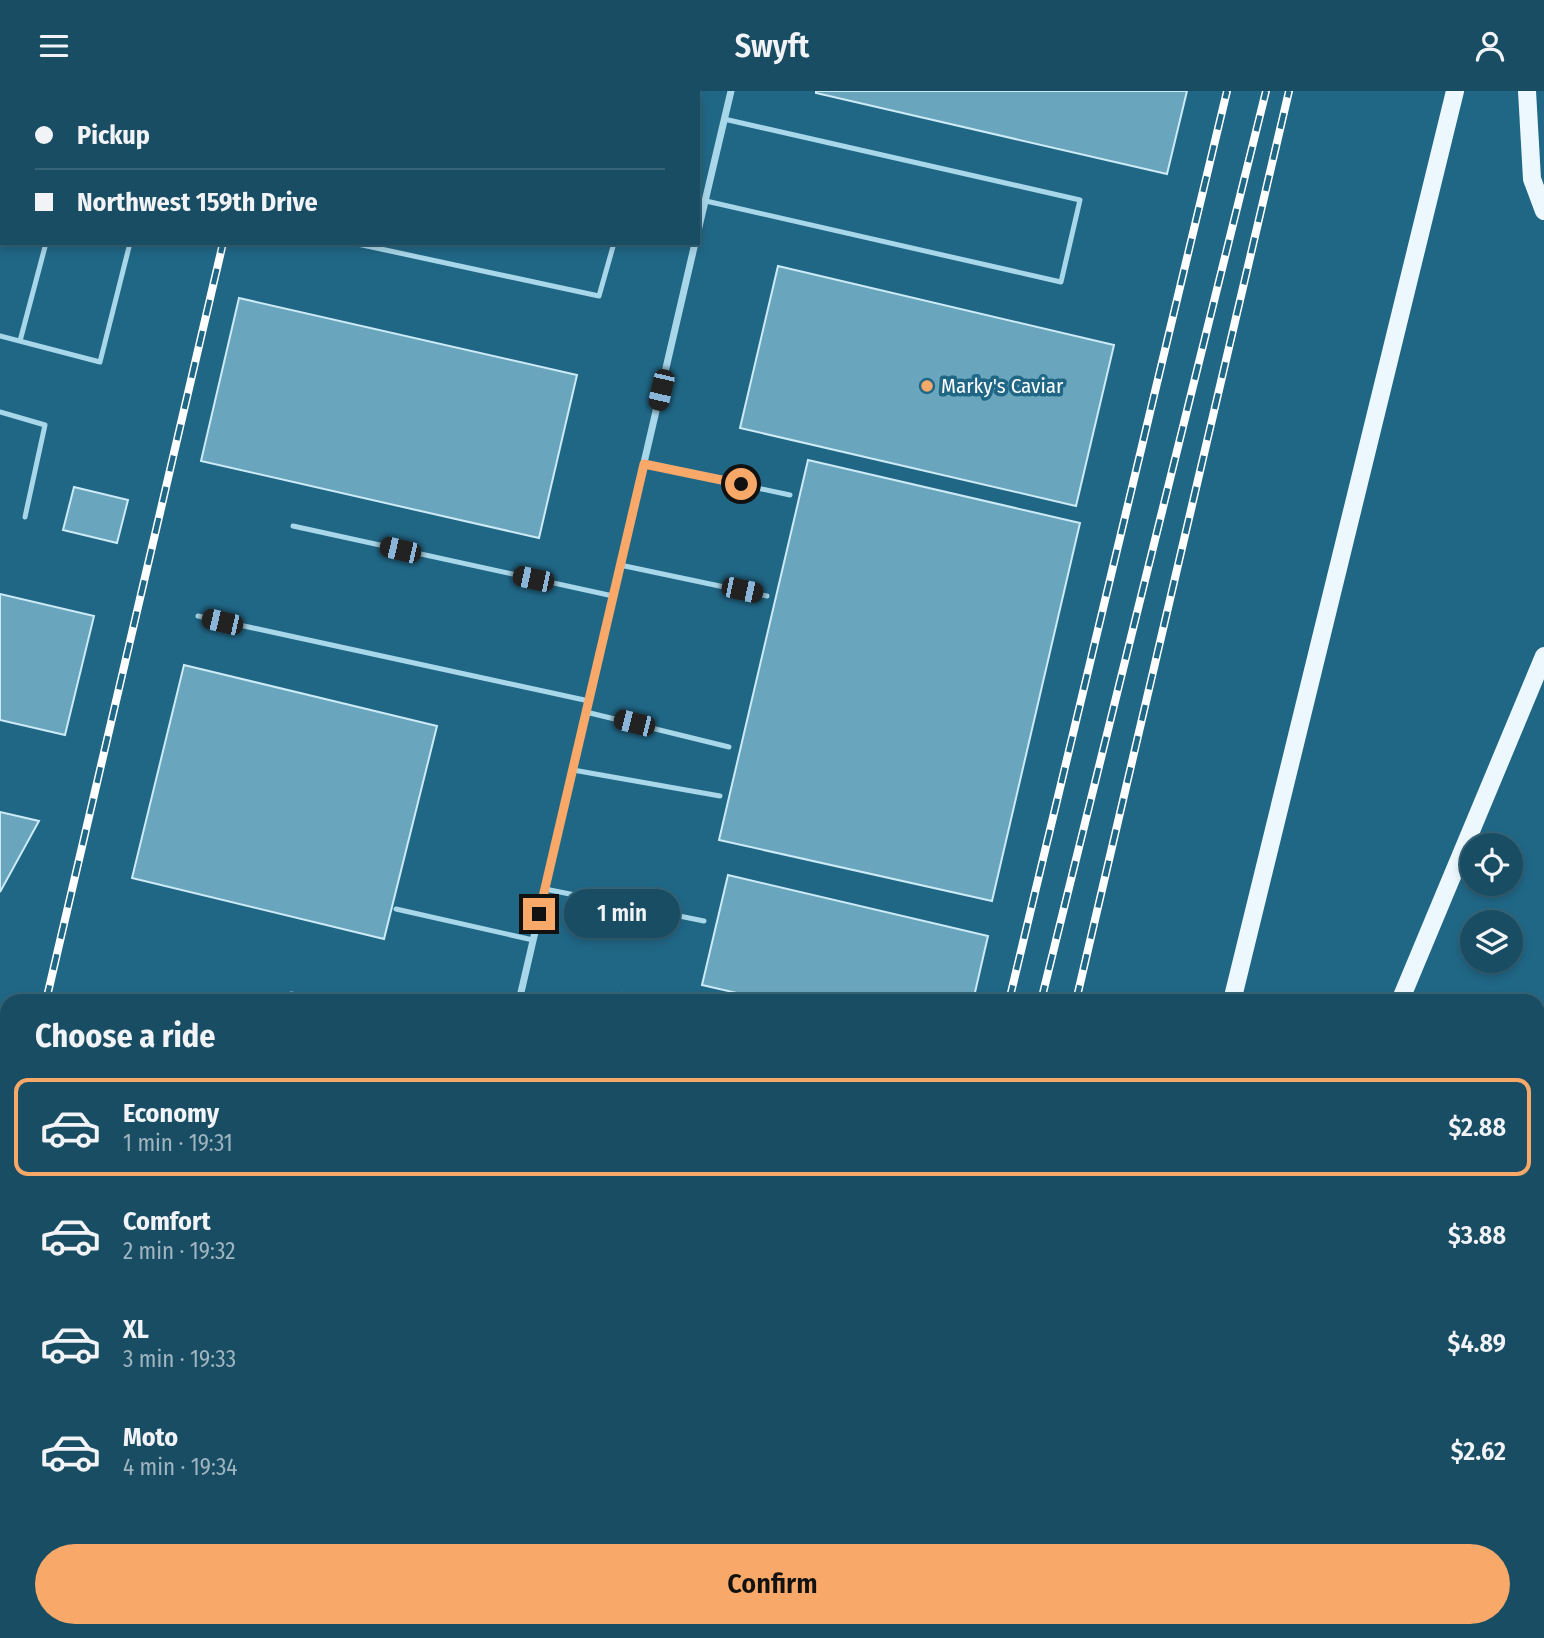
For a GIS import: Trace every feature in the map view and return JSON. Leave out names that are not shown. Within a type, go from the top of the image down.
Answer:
[{"type":"main road","points":[[1234,994],[1455,91]]},
{"type":"main road","points":[[1527,91],[1532,179],[1544,211]]},
{"type":"main road","points":[[1403,994],[1475,827],[1544,656]]},
{"type":"street","points":[[700,216],[706,201],[731,91]]},
{"type":"street","points":[[521,994],[695,245]]},
{"type":"lane","points":[[706,201],[1061,282],[1078,211],[1080,200],[724,119]]},
{"type":"lane","points":[[20,341],[45,245]]},
{"type":"lane","points":[[0,336],[100,362],[129,245]]},
{"type":"lane","points":[[363,245],[599,296],[613,245]]},
{"type":"lane","points":[[0,412],[45,425],[25,517]]},
{"type":"lane","points":[[644,464],[790,495]]},
{"type":"lane","points":[[293,526],[613,596]]},
{"type":"lane","points":[[620,565],[767,596]]},
{"type":"lane","points":[[198,616],[589,701]]},
{"type":"lane","points":[[586,712],[729,747]]},
{"type":"lane","points":[[573,770],[720,796]]},
{"type":"lane","points":[[545,889],[704,921]]},
{"type":"lane","points":[[396,909],[533,940]]},
{"type":"building","points":[[816,91],[1187,91],[1167,174]]},
{"type":"building","name":"Marky's Caviar","points":[[778,266],[1114,345],[1076,506],[740,428]]},
{"type":"building","points":[[239,298],[577,375],[539,538],[201,461]]},
{"type":"building","points":[[808,460],[1080,523],[992,901],[719,840]]},
{"type":"building","points":[[74,487],[128,500],[117,543],[63,530]]},
{"type":"building","points":[[0,594],[94,616],[65,735],[0,720]]},
{"type":"building","points":[[184,665],[437,726],[384,939],[132,878]]},
{"type":"building","points":[[0,812],[39,821],[0,892]]},
{"type":"building","points":[[728,875],[988,936],[975,994],[741,994],[702,985]]},
{"type":"railway","points":[[1011,994],[1227,91]]},
{"type":"railway","points":[[1043,994],[1266,91]]},
{"type":"railway","points":[[1078,994],[1289,91]]},
{"type":"railway","points":[[48,994],[223,245]]},
{"type":"place","name":"Marky's Caviar","points":[[927,386]]},
{"type":"route","points":[[539,914],[644,464],[741,484]]}]
